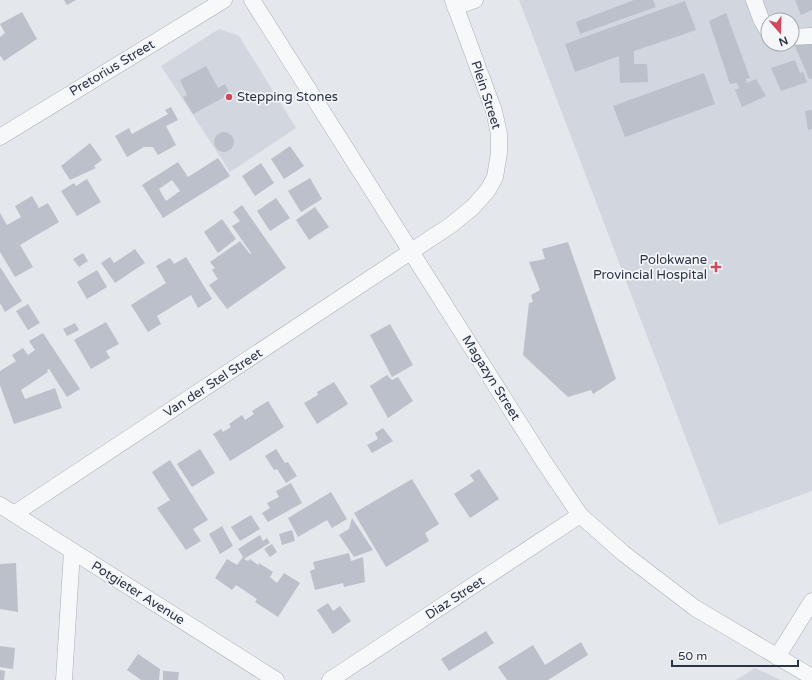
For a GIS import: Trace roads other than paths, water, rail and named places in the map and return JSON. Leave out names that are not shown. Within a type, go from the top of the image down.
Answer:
[{"type":"street","name":"Pretorius Street","points":[[0,137],[224,0]]},
{"type":"street","name":"Magazyn Street","points":[[252,0],[544,462],[580,515],[622,553],[695,608],[812,678]]},
{"type":"street","points":[[454,4],[475,0]]},
{"type":"street","points":[[754,0],[760,16]]},
{"type":"street","name":"Plein Street","points":[[412,251],[451,225],[473,207],[492,184],[498,162],[499,134],[494,111],[454,4]]},
{"type":"street","points":[[800,37],[812,36]]},
{"type":"street","name":"Van der Stel Street","points":[[14,514],[412,251]]},
{"type":"street","name":"Potgieter Avenue","points":[[0,504],[276,680]]},
{"type":"street","name":"Diaz Street","points":[[330,680],[580,515]]},
{"type":"street","points":[[64,680],[72,551]]},
{"type":"street","points":[[777,657],[812,601]]},
{"type":"place","name":"Stepping Stones","points":[[229,97]]},
{"type":"place","name":"Polokwane Provincial Hospital","points":[[716,267]]}]
